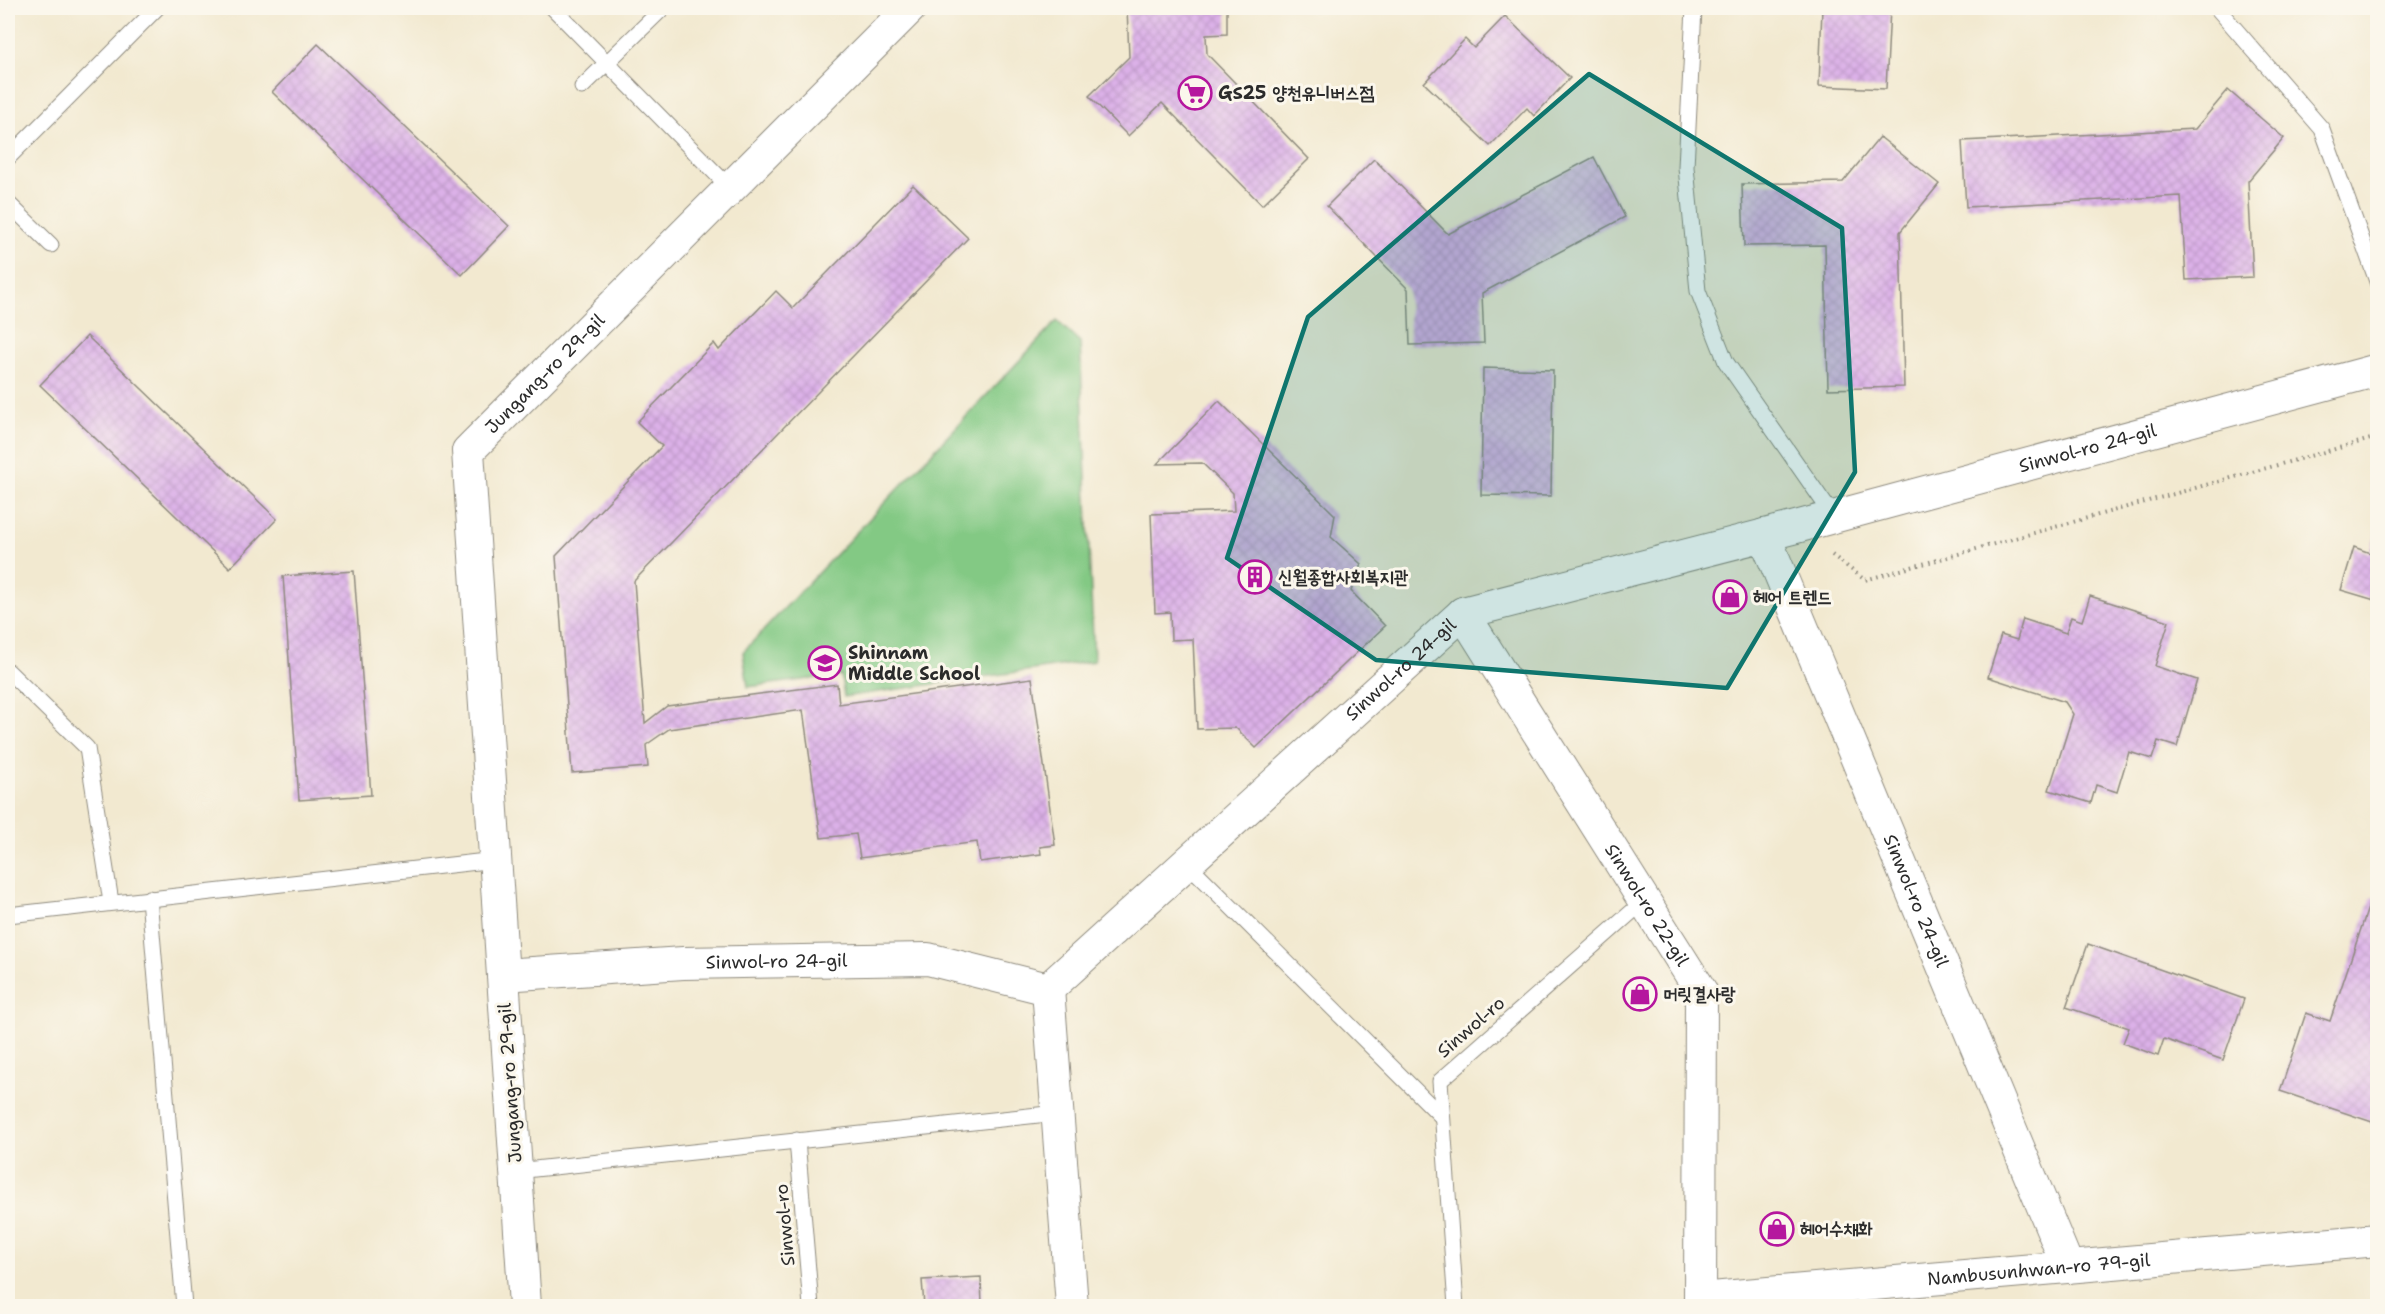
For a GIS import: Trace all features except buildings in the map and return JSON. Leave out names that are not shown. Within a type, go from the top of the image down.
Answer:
[{"type":"street","name":"Jungang-ro 29-gil","points":[[525,1306],[468,452],[910,8]]},
{"type":"street","name":"Sinwol-ro 24-gil","points":[[503,975],[683,963],[928,959],[1048,989],[1463,613],[1764,536],[2378,370]]},
{"type":"street","name":"Sinwol-ro 24-gil","points":[[1764,536],[2068,1267]]},
{"type":"street","name":"Sinwol-ro 22-gil","points":[[1463,613],[1701,991],[1700,1303]]},
{"type":"street","points":[[1048,989],[1072,1306]]},
{"type":"street","name":"Nambusunhwan-ro 79-gil","points":[[1700,1303],[2378,1240]]},
{"type":"lane","points":[[8,158],[157,8]]},
{"type":"lane","points":[[553,8],[730,188]]},
{"type":"lane","points":[[582,87],[663,8]]},
{"type":"lane","points":[[1694,8],[1686,167],[1698,291],[1726,362],[1834,517]]},
{"type":"lane","points":[[2217,8],[2322,129],[2378,284]]},
{"type":"lane","points":[[8,203],[51,245]]},
{"type":"lane","points":[[8,670],[87,748],[111,902]]},
{"type":"lane","points":[[8,915],[495,860]]},
{"type":"lane","points":[[1187,863],[1442,1117]]},
{"type":"lane","points":[[149,898],[184,1306]]},
{"type":"lane","name":"Sinwol-ro","points":[[1456,1306],[1440,1081],[1644,901]]},
{"type":"lane","points":[[516,1171],[1057,1113]]},
{"type":"lane","name":"Sinwol-ro","points":[[797,1140],[811,1306]]},
{"type":"path","points":[[1796,527],[1865,580],[2378,437]]},
{"type":"highlighted area","points":[[1589,74],[1842,228],[1855,472],[1727,688],[1376,660],[1227,558],[1308,317]]},
{"type":"green space","points":[[1057,321],[1080,342],[1094,661],[844,697],[841,675],[748,687],[743,652]]},
{"type":"place","name":"GS25 양천유니버스점","points":[[1195,93]]},
{"type":"place","name":"신월종합사회복지관","points":[[1255,577]]},
{"type":"place","name":"헤어 트렌드","points":[[1730,597]]},
{"type":"place","name":"Shinnam Middle School","points":[[825,663]]},
{"type":"place","name":"머릿결사랑","points":[[1640,994]]},
{"type":"place","name":"헤어수채화","points":[[1777,1229]]}]
